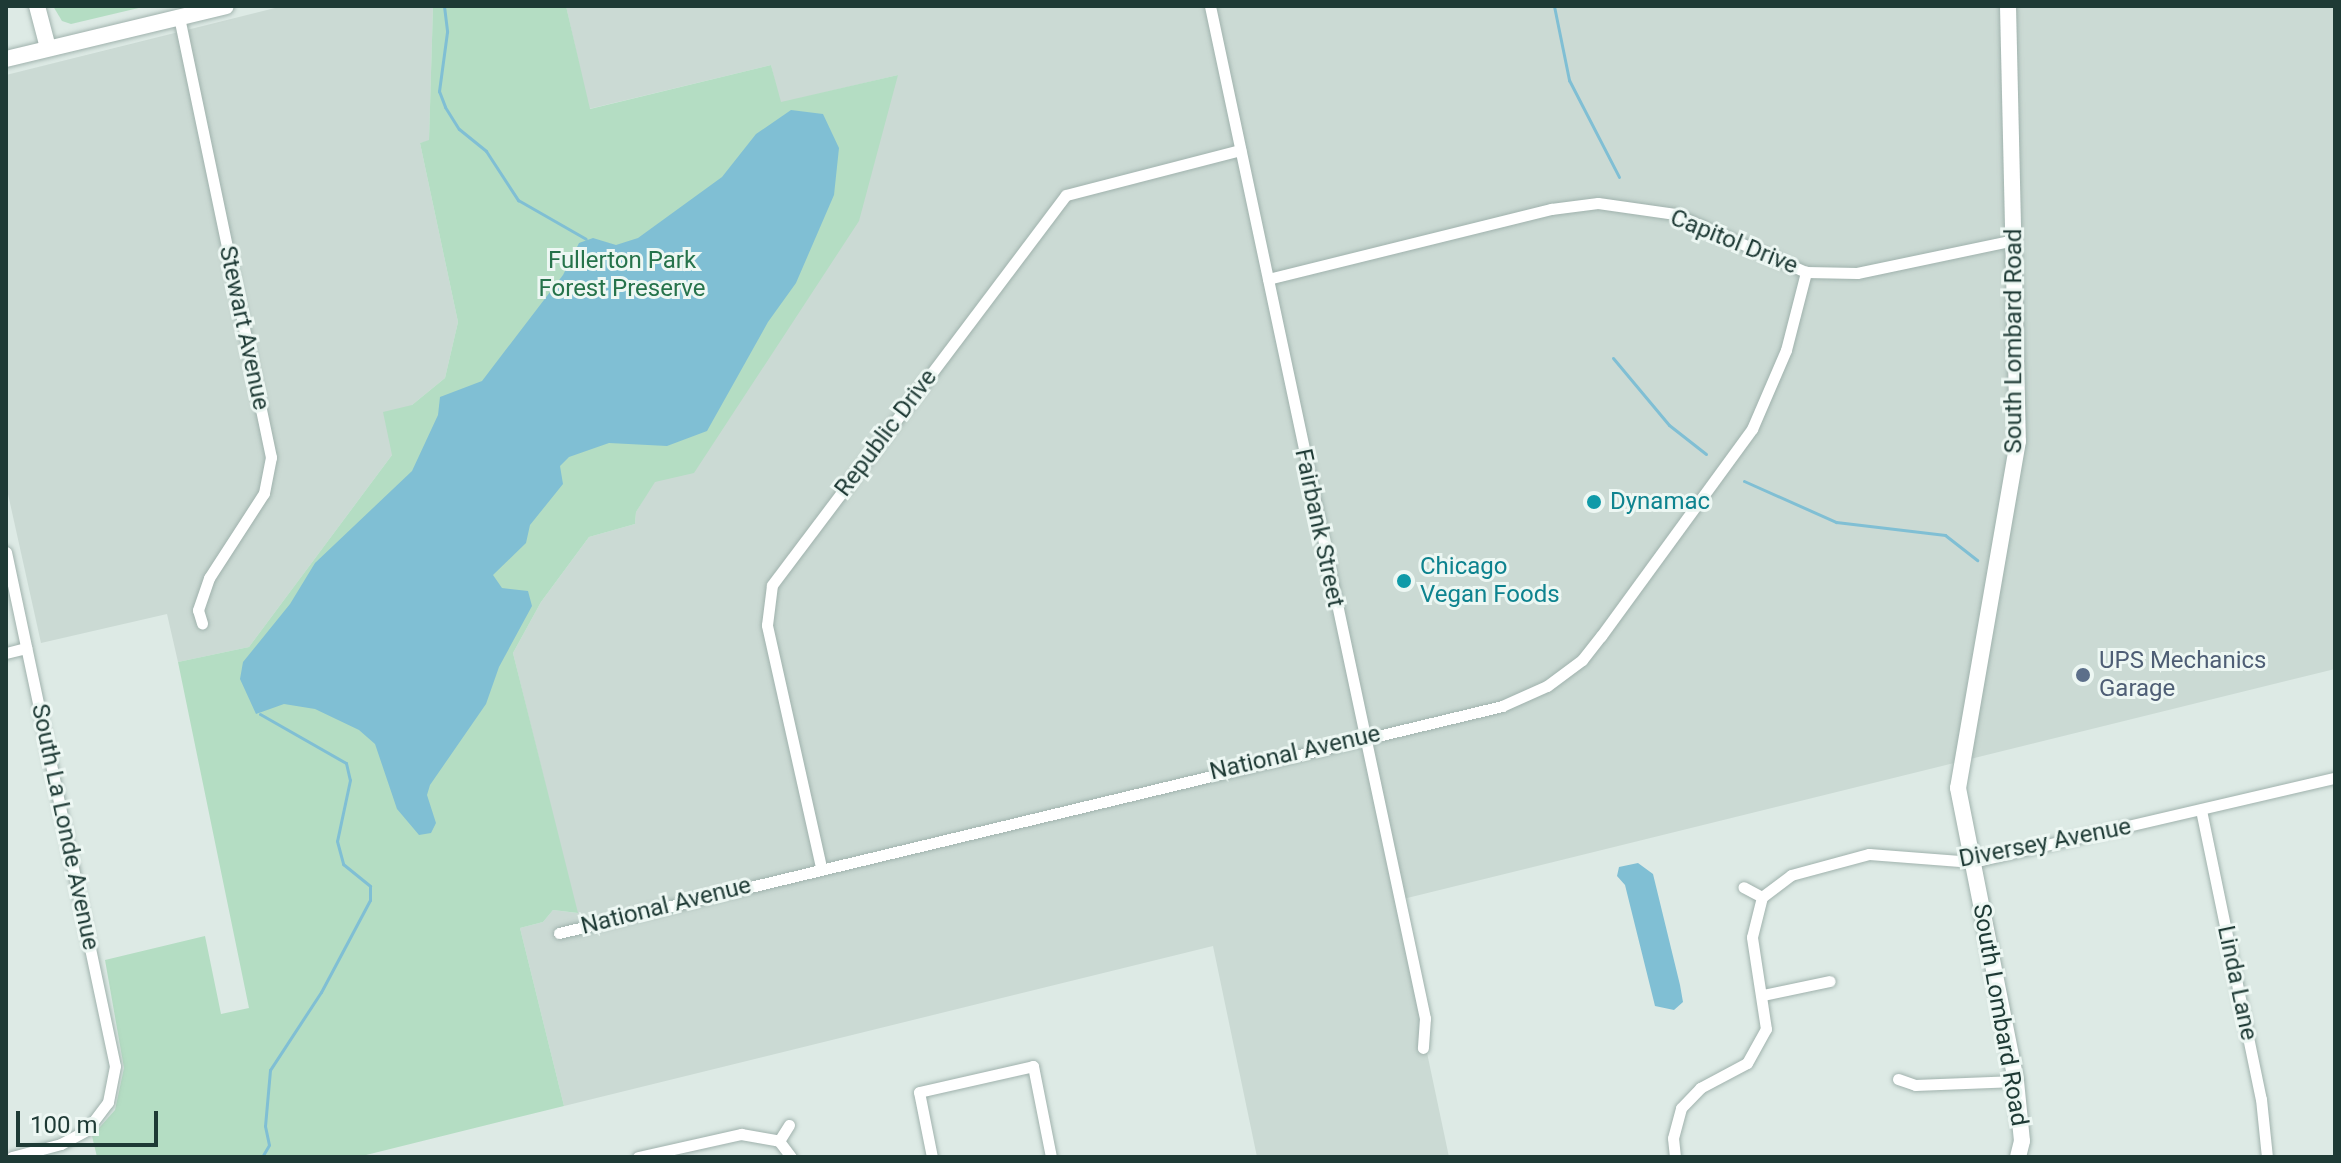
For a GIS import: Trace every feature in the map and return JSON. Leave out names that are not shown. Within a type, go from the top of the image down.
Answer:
[{"type":"street","points":[[37,6],[48,48]]},
{"type":"street","points":[[6,59],[226,6]]},
{"type":"street","name":"Fairbank Street","points":[[1210,6],[1425,1018],[1423,1048]]},
{"type":"street","name":"South Lombard Road","points":[[2008,6],[2018,441],[1958,788],[2016,1081],[2022,1152]]},
{"type":"street","name":"Stewart Avenue","points":[[179,17],[271,457],[264,493],[209,578],[198,610],[202,623]]},
{"type":"street","name":"Republic Drive","points":[[821,867],[767,625],[772,585],[1066,195],[1240,150]]},
{"type":"street","name":"Capitol Drive","points":[[1268,279],[1551,209],[1598,203],[1675,214],[1806,272],[1857,273],[2014,240]]},
{"type":"street","name":"National Avenue","points":[[559,933],[821,867],[1513,702],[1582,660],[1752,429],[1786,350],[1806,272]]},
{"type":"street","name":"South La Londe Avenue","points":[[6,552],[113,1050],[114,1079],[108,1102],[74,1138],[12,1157]]},
{"type":"street","points":[[6,653],[26,648]]},
{"type":"street","name":"Diversey Avenue","points":[[1762,897],[1791,875],[1869,854],[1974,867],[2335,778]]},
{"type":"street","name":"Linda Lane","points":[[2201,810],[2261,1099],[2267,1157]]},
{"type":"street","points":[[1675,1157],[1675,1125],[1690,1096],[1739,1070],[1761,1044],[1767,1020],[1752,923],[1762,897],[1743,887]]},
{"type":"street","points":[[1763,995],[1830,981]]},
{"type":"street","points":[[932,1157],[919,1092],[1033,1066],[1051,1157]]},
{"type":"street","points":[[1898,1079],[1915,1085],[2016,1081]]},
{"type":"street","points":[[779,1141],[789,1125]]},
{"type":"street","points":[[638,1157],[741,1134],[779,1141],[791,1157]]},
{"type":"shaded area","points":[[283,6],[433,6],[429,141],[420,143],[458,322],[445,378],[412,405],[392,455],[249,647],[178,662],[167,614],[41,643],[6,485],[6,75]]},
{"type":"shaded area","points":[[566,6],[2335,6],[2335,669],[1395,901],[1449,1157],[1257,1157],[1213,946],[564,1106],[520,928],[543,922],[553,910],[577,913],[513,653],[541,602],[589,537],[635,524],[636,512],[898,75],[780,103],[771,65],[589,109]]},
{"type":"green space","points":[[53,6],[147,6],[71,24],[62,21]]},
{"type":"green space","name":"Fullerton Park Forest Preserve","points":[[433,6],[566,6],[590,109],[771,65],[781,102],[898,75],[859,221],[694,473],[655,482],[636,512],[635,524],[589,537],[541,602],[513,653],[578,913],[553,910],[543,922],[520,928],[564,1106],[358,1157],[97,1157],[92,1136],[115,1110],[124,1068],[105,960],[205,936],[221,1014],[249,1008],[178,662],[249,647],[392,455],[383,412],[412,405],[445,378],[458,322],[420,143],[429,140]]},
{"type":"water","points":[[791,110],[823,114],[839,148],[834,195],[796,283],[768,322],[707,431],[667,446],[609,443],[569,457],[560,466],[563,484],[530,525],[526,543],[493,575],[502,588],[528,591],[532,606],[499,667],[486,704],[430,785],[427,795],[436,823],[431,833],[419,835],[397,809],[375,744],[359,730],[315,709],[284,704],[256,714],[240,679],[243,662],[290,604],[315,563],[412,471],[438,415],[440,397],[482,381],[563,275],[579,243],[593,238],[616,245],[638,238],[722,177],[756,134]]},
{"type":"water","points":[[1638,863],[1653,874],[1683,1002],[1674,1010],[1655,1006],[1625,885],[1617,876],[1619,867]]},
{"type":"waterway","points":[[444,6],[447,32],[439,91],[445,107],[459,129],[486,151],[518,200],[586,239]]},
{"type":"waterway","points":[[1554,6],[1569,80],[1619,177]]},
{"type":"waterway","points":[[1613,358],[1669,425],[1706,454]]},
{"type":"waterway","points":[[1744,481],[1836,522],[1945,535],[1977,560]]},
{"type":"waterway","points":[[260,714],[346,763],[350,780],[337,841],[343,864],[370,886],[370,900],[321,992],[270,1070],[265,1126],[269,1145],[262,1157]]},
{"type":"place","name":"Dynamac","points":[[1594,502]]},
{"type":"place","name":"Chicago Vegan Foods","points":[[1404,581]]},
{"type":"place","name":"UPS Mechanics Garage","points":[[2083,675]]}]
